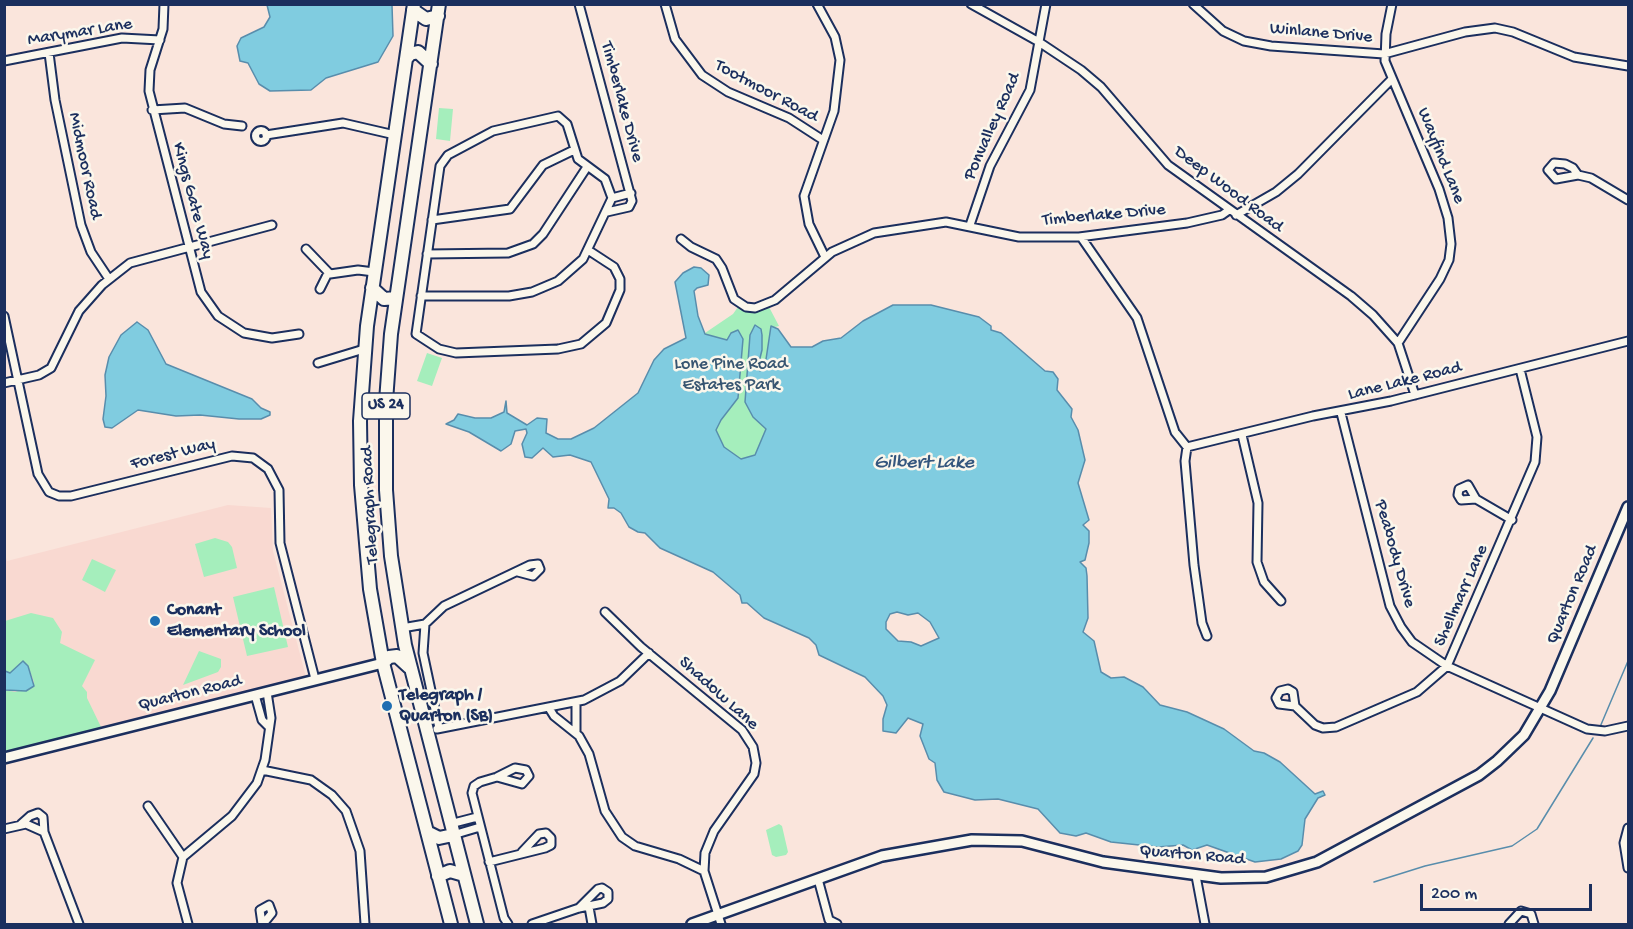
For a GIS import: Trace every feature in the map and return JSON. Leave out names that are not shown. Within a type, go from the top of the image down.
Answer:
[{"type":"highway","points":[[413,7],[426,20],[438,10]]},
{"type":"highway","name":"Telegraph Road","points":[[413,7],[364,349],[360,454],[363,528],[370,589],[383,663],[451,924]]},
{"type":"highway","name":"Telegraph Road","points":[[438,10],[396,298],[388,376],[385,464],[391,556],[402,628],[410,668],[432,730],[452,829],[477,924]]},
{"type":"highway","points":[[406,59],[410,54],[418,52],[431,64]]},
{"type":"highway","points":[[372,288],[384,299],[396,298]]},
{"type":"highway","points":[[383,663],[389,657],[397,656],[405,660],[410,668]]},
{"type":"highway","points":[[427,832],[439,838],[452,829]]},
{"type":"highway","points":[[438,876],[450,871],[464,875]]},
{"type":"street","name":"Kings Gate Way","points":[[165,4],[160,40],[148,83],[152,110],[188,247],[204,297],[225,322],[244,333],[259,337],[299,334]]},
{"type":"street","name":"Timberlake Drive","points":[[579,4],[631,193],[632,201],[629,207],[607,212]]},
{"type":"street","name":"Tootmoor Road","points":[[664,4],[675,39],[702,75],[728,92],[789,117],[823,140]]},
{"type":"street","points":[[817,4],[835,37],[840,60],[837,101],[804,196],[809,224],[825,257]]},
{"type":"street","name":"Deep Wood Road","points":[[971,4],[1039,42],[1095,81],[1157,155],[1233,213],[1351,296],[1381,323],[1398,343],[1415,395]]},
{"type":"street","name":"Ponvalley Road","points":[[970,225],[990,166],[1030,90],[1046,4]]},
{"type":"street","name":"Winlane Drive","points":[[1193,4],[1223,30],[1244,41],[1271,46],[1384,54],[1465,32],[1495,28],[1513,32],[1574,57],[1629,66]]},
{"type":"street","name":"Wayfind Lane","points":[[1392,4],[1384,54],[1391,80],[1434,175],[1451,236],[1449,260],[1440,279],[1398,343]]},
{"type":"street","name":"Marymar Lane","points":[[4,61],[122,38],[160,40]]},
{"type":"street","name":"Midmoor Road","points":[[49,53],[55,100],[81,225],[91,252],[109,279]]},
{"type":"street","name":"Timberlake Drive","points":[[681,239],[691,247],[716,258],[722,268],[729,293],[740,305],[751,308],[761,307],[775,300],[825,257],[850,242],[874,233],[938,223],[970,225],[1019,237],[1081,237],[1187,223],[1233,213],[1276,192],[1298,174],[1391,80]]},
{"type":"street","points":[[152,110],[185,108],[224,124],[243,126]]},
{"type":"street","points":[[421,296],[496,297],[531,292],[566,277],[588,250],[612,198],[606,179],[587,167],[574,150],[567,124],[558,116],[547,117],[479,137],[443,159],[432,220],[421,296],[416,334],[442,351],[474,353],[568,348],[589,339],[602,329],[615,308],[620,290],[620,279],[614,267],[588,250]]},
{"type":"street","points":[[266,135],[343,123],[395,135]]},
{"type":"street","points":[[432,220],[510,209],[543,165],[558,155],[574,150]]},
{"type":"street","points":[[427,254],[508,253],[533,244],[543,234],[587,167]]},
{"type":"street","points":[[1578,175],[1604,184],[1629,200]]},
{"type":"street","points":[[612,198],[631,193]]},
{"type":"street","points":[[4,383],[39,375],[51,368],[74,317],[109,279],[135,261],[272,225]]},
{"type":"street","points":[[1081,237],[1137,318],[1175,432],[1187,447],[1185,461],[1194,565],[1202,623],[1207,636]]},
{"type":"street","points":[[306,249],[328,273]]},
{"type":"street","points":[[328,273],[358,270],[375,272]]},
{"type":"street","points":[[320,289],[328,273]]},
{"type":"street","name":"Forest Way","points":[[4,316],[38,474],[43,486],[53,494],[77,495],[232,456],[248,457],[266,466],[279,490],[280,543],[315,679]]},
{"type":"street","name":"Lane Lake Road","points":[[1187,447],[1313,416],[1341,413],[1629,340]]},
{"type":"street","points":[[318,363],[364,349]]},
{"type":"street","name":"Shellmarr Lane","points":[[1295,706],[1315,724],[1323,728],[1336,727],[1417,692],[1447,666],[1512,520],[1535,462],[1537,449],[1535,428],[1520,369]]},
{"type":"street","name":"Peabody Drive","points":[[1341,413],[1390,606],[1412,642],[1447,666],[1594,731],[1629,726]]},
{"type":"street","points":[[1242,435],[1258,503],[1257,562],[1264,582],[1281,601]]},
{"type":"street","points":[[1476,500],[1512,520]]},
{"type":"street","name":"Quarton Road","points":[[692,924],[720,919],[818,879],[893,853],[988,839],[1022,842],[1103,862],[1196,876],[1234,879],[1266,877],[1294,871],[1323,859],[1489,768],[1524,735],[1541,709],[1629,507]]},
{"type":"street","points":[[402,628],[425,624],[444,606],[518,572]]},
{"type":"street","name":"Shadow Lane","points":[[605,612],[649,653],[742,730],[754,752],[754,774],[714,831],[705,853],[704,871]]},
{"type":"street","points":[[425,624],[423,653],[432,730],[498,715],[576,703],[614,685],[649,653]]},
{"type":"street","name":"Quarton Road","points":[[4,758],[383,663]]},
{"type":"street","points":[[188,924],[177,883],[183,857],[240,808],[262,770],[271,712],[267,692]]},
{"type":"street","points":[[255,695],[262,720],[268,726]]},
{"type":"street","points":[[576,703],[576,732]]},
{"type":"street","points":[[549,708],[554,716],[576,732],[589,754],[605,811],[622,837],[635,846],[666,855],[704,871],[720,919]]},
{"type":"street","points":[[262,770],[311,780],[332,795],[345,811],[360,851],[365,924]]},
{"type":"street","points":[[497,777],[474,786],[472,796],[504,918],[508,924]]},
{"type":"street","points":[[148,806],[183,857]]},
{"type":"street","points":[[4,829],[21,824],[30,816],[38,813],[43,817],[44,832],[79,924]]},
{"type":"street","points":[[452,829],[477,817]]},
{"type":"street","points":[[21,824],[44,832]]},
{"type":"street","points":[[452,829],[480,827]]},
{"type":"street","points":[[1629,828],[1624,843],[1629,868]]},
{"type":"street","points":[[489,862],[522,852]]},
{"type":"street","points":[[1196,876],[1205,924]]},
{"type":"street","points":[[818,879],[827,922],[837,924]]},
{"type":"street","points":[[532,924],[579,908],[606,902],[609,895],[606,890],[593,892],[579,908]]},
{"type":"street","points":[[589,907],[592,924]]},
{"type":"street","points":[[1509,924],[1521,911],[1531,914],[1534,924]]},
{"type":"shaded area","name":"Conant Elementary School","points":[[228,505],[271,508],[273,551],[307,681],[5,754],[4,551],[7,561]]},
{"type":"green space","points":[[439,108],[453,109],[450,141],[436,139]]},
{"type":"green space","name":"Lone Pine Road Estates Park","points":[[738,307],[758,311],[769,307],[779,326],[775,327],[774,470],[708,456],[705,333],[733,314]]},
{"type":"green space","points":[[427,353],[442,358],[432,386],[417,381]]},
{"type":"green space","points":[[215,538],[228,542],[232,547],[237,568],[204,577],[195,544]]},
{"type":"green space","points":[[92,559],[116,570],[105,592],[82,580]]},
{"type":"green space","points":[[274,587],[288,647],[247,656],[233,597]]},
{"type":"green space","points":[[31,613],[53,618],[62,632],[60,643],[95,660],[82,686],[87,692],[87,698],[102,729],[5,753],[5,690],[15,692],[34,686],[34,682],[28,666],[19,665],[10,673],[5,671],[5,621]]},
{"type":"green space","points":[[199,651],[221,659],[221,667],[218,672],[183,685]]},
{"type":"green space","points":[[779,824],[782,826],[788,852],[786,855],[776,857],[772,855],[766,830]]},
{"type":"water","points":[[267,5],[392,5],[393,36],[378,62],[326,78],[311,90],[270,91],[259,84],[248,63],[240,61],[237,46],[241,38],[264,27],[270,17]]},
{"type":"water","name":"Gilbert Lake","points":[[694,267],[701,268],[709,275],[708,285],[694,291],[698,316],[705,334],[727,340],[731,333],[738,330],[743,339],[738,398],[716,430],[724,447],[741,459],[755,455],[766,429],[753,417],[745,402],[750,335],[755,325],[761,329],[762,335],[762,350],[758,366],[760,371],[765,366],[771,326],[778,329],[791,347],[812,347],[823,341],[841,338],[863,321],[893,305],[931,305],[979,317],[991,326],[991,330],[1001,333],[1045,371],[1053,372],[1058,379],[1057,390],[1072,409],[1071,417],[1078,430],[1085,460],[1078,483],[1089,520],[1083,525],[1089,531],[1089,543],[1085,560],[1080,562],[1086,568],[1087,576],[1088,618],[1083,632],[1094,641],[1101,672],[1111,678],[1124,677],[1143,687],[1160,705],[1187,712],[1224,729],[1254,751],[1264,753],[1280,762],[1315,794],[1323,791],[1325,795],[1318,798],[1305,819],[1302,845],[1298,851],[1281,859],[1255,862],[1207,845],[1192,850],[1183,845],[1158,847],[1111,842],[1086,833],[1076,836],[1060,833],[1038,809],[998,799],[975,800],[944,792],[937,780],[935,763],[929,759],[920,736],[923,724],[908,718],[896,733],[883,731],[883,719],[887,705],[883,696],[865,677],[819,655],[816,645],[809,638],[764,618],[747,603],[742,603],[740,595],[713,572],[660,548],[645,533],[629,527],[621,513],[614,508],[608,508],[609,499],[591,462],[570,455],[553,457],[543,448],[532,458],[525,457],[522,444],[527,433],[526,429],[515,431],[511,444],[501,451],[469,432],[446,424],[454,420],[458,414],[475,418],[491,418],[504,412],[506,401],[507,413],[527,425],[537,418],[547,419],[546,433],[558,439],[571,439],[594,428],[638,393],[654,360],[664,349],[686,338],[675,282],[683,273]],"holes":[[[897,612],[908,615],[918,613],[930,622],[939,638],[921,646],[898,641],[886,629],[886,622],[890,614]]]},
{"type":"water","points":[[137,322],[148,330],[166,364],[252,399],[261,408],[270,412],[270,415],[261,419],[239,419],[200,415],[176,416],[138,410],[112,428],[105,427],[103,419],[106,396],[105,375],[109,357],[121,335]]},
{"type":"water","points":[[23,661],[28,666],[34,686],[26,691],[5,690],[5,671],[10,673]]},
{"type":"waterway","points":[[1600,727],[1628,661]]},
{"type":"waterway","points":[[1374,882],[1425,866],[1512,846],[1537,829],[1593,738]]},
{"type":"place","name":"Conant Elementary School","points":[[155,621]]},
{"type":"place","name":"Telegraph / Quarton (SB)","points":[[387,706]]}]
